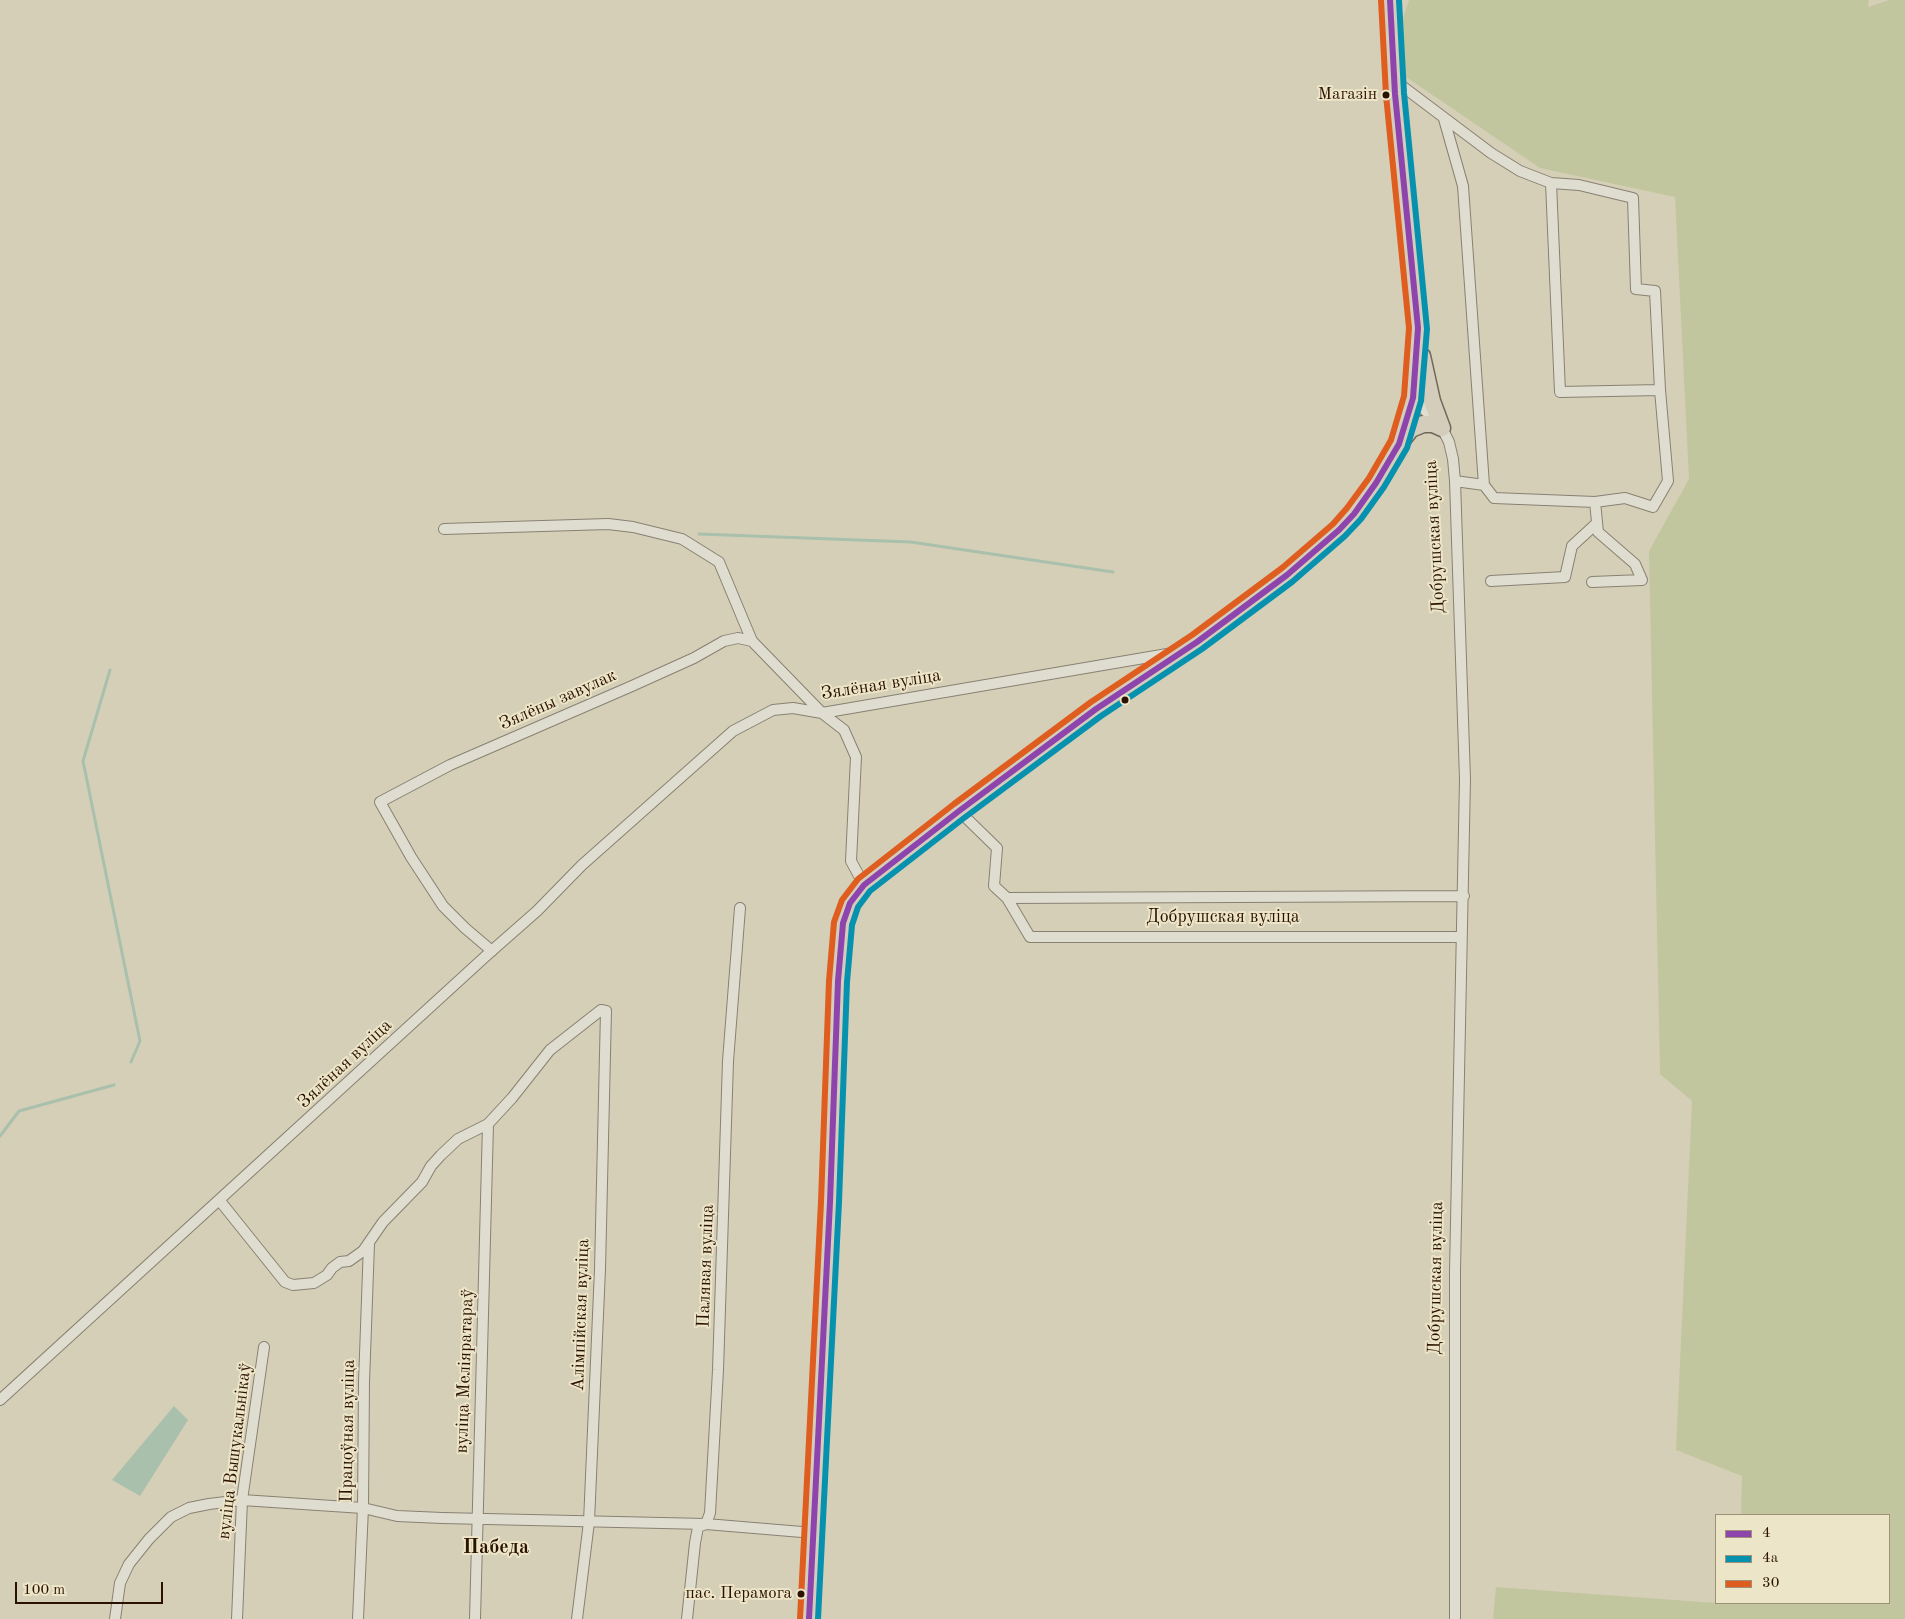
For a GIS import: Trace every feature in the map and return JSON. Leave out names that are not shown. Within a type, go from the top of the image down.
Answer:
[{"type":"main road","points":[[1390,0],[1394,80],[1418,328],[1432,401],[1442,428]]},
{"type":"main road","points":[[1399,444],[1413,398],[1418,328]]},
{"type":"main road","points":[[809,1619],[830,1202],[838,981],[843,922],[850,903],[864,885],[959,811],[1072,727],[1183,652],[1287,575],[1354,514],[1411,428],[1423,424],[1433,424],[1442,428]]},
{"type":"street","points":[[1394,80],[1491,153],[1520,171],[1551,182],[1579,185],[1632,198],[1636,289],[1655,291],[1660,390],[1668,481],[1653,506],[1625,498],[1595,502],[1494,498],[1484,485],[1463,186],[1444,119]]},
{"type":"street","points":[[1551,182],[1560,392],[1660,390]]},
{"type":"street","name":"Добрушская вуліца","points":[[1413,398],[1442,428],[1449,442],[1455,481],[1465,779],[1455,1272],[1454,1619]]},
{"type":"street","points":[[1455,481],[1484,485]]},
{"type":"street","points":[[1592,582],[1642,580],[1635,564],[1598,532],[1595,502]]},
{"type":"street","points":[[1491,581],[1565,577],[1572,546],[1597,523]]},
{"type":"street","points":[[444,529],[608,524],[633,527],[682,539],[718,562],[752,641],[822,714],[844,730],[856,757],[851,861],[864,885]]},
{"type":"street","name":"Зялёны завулак","points":[[492,951],[443,906],[411,857],[380,802],[450,765],[694,658],[724,641],[738,638],[752,641]]},
{"type":"street","name":"Зялёная вуліца","points":[[0,1400],[537,911],[582,865],[733,731],[773,710],[793,708],[822,714],[1183,652]]},
{"type":"street","points":[[959,811],[997,848],[994,886],[1007,898],[1464,896]]},
{"type":"street","name":"Добрушская вуліца","points":[[1007,898],[1030,937],[1461,937]]},
{"type":"street","name":"Палявая вуліца","points":[[687,1619],[698,1528],[706,1524],[710,1513],[716,1408],[728,1061],[740,908]]},
{"type":"street","name":"Алімпійская вуліца","points":[[488,1124],[512,1098],[550,1050],[601,1010],[606,1011],[600,1269],[589,1522],[577,1619]]},
{"type":"street","points":[[220,1201],[285,1282],[293,1285],[314,1283],[327,1276],[332,1268],[340,1262],[349,1261],[356,1257],[369,1244],[383,1222],[422,1182],[440,1155],[458,1139],[488,1124]]},
{"type":"street","name":"вуліца Меліяратараў","points":[[475,1619],[488,1124]]},
{"type":"street","name":"Працоўная вуліца","points":[[358,1619],[363,1508],[364,1382],[369,1244]]},
{"type":"street","name":"вуліца Вышукальнікаў","points":[[237,1619],[242,1500],[264,1347]]},
{"type":"street","points":[[115,1619],[120,1583],[130,1564],[149,1539],[172,1517],[189,1508],[209,1504],[242,1500],[363,1508],[397,1516],[477,1520],[706,1524],[814,1533]]},
{"type":"shaded area","points":[[1409,0],[1869,0],[1868,7],[1889,0],[1905,0],[1905,1619],[1493,1619],[1496,1587],[1715,1604],[1890,1604],[1890,1514],[1741,1514],[1742,1476],[1676,1450],[1692,1101],[1660,1074],[1649,551],[1689,479],[1675,197],[1540,168],[1406,77],[1402,21]]},
{"type":"shaded area","points":[[174,1406],[188,1420],[140,1496],[112,1480]]},
{"type":"waterway","points":[[699,534],[911,542],[1113,572]]},
{"type":"waterway","points":[[110,670],[83,761],[140,1041],[131,1062]]},
{"type":"waterway","points":[[0,1136],[19,1111],[114,1085]]},
{"type":"transit line","name":"30","points":[[800,1619],[821,1202],[829,981],[834,922],[842,900],[858,879],[954,804],[1091,702],[1192,635],[1282,568],[1333,524],[1369,478],[1391,440],[1404,396],[1409,328],[1386,95],[1381,0]]},
{"type":"transit line","name":"4","points":[[809,1619],[830,1202],[838,981],[843,923],[850,903],[864,885],[959,811],[1096,709],[1197,642],[1287,575],[1339,530],[1354,514],[1376,483],[1399,444],[1413,398],[1418,328],[1395,94],[1390,0]]},
{"type":"transit line","name":"4а","points":[[818,1619],[839,1202],[847,982],[852,925],[858,907],[870,891],[964,818],[1101,716],[1202,649],[1292,582],[1345,536],[1361,519],[1384,487],[1407,448],[1421,401],[1427,329],[1404,93],[1399,0]]},
{"type":"place","name":"Магазін","points":[[1386,95]]},
{"type":"place","name":"пас. Перамога","points":[[801,1594]]},
{"type":"district","name":"Пабеда","points":[[496,1548]]}]
